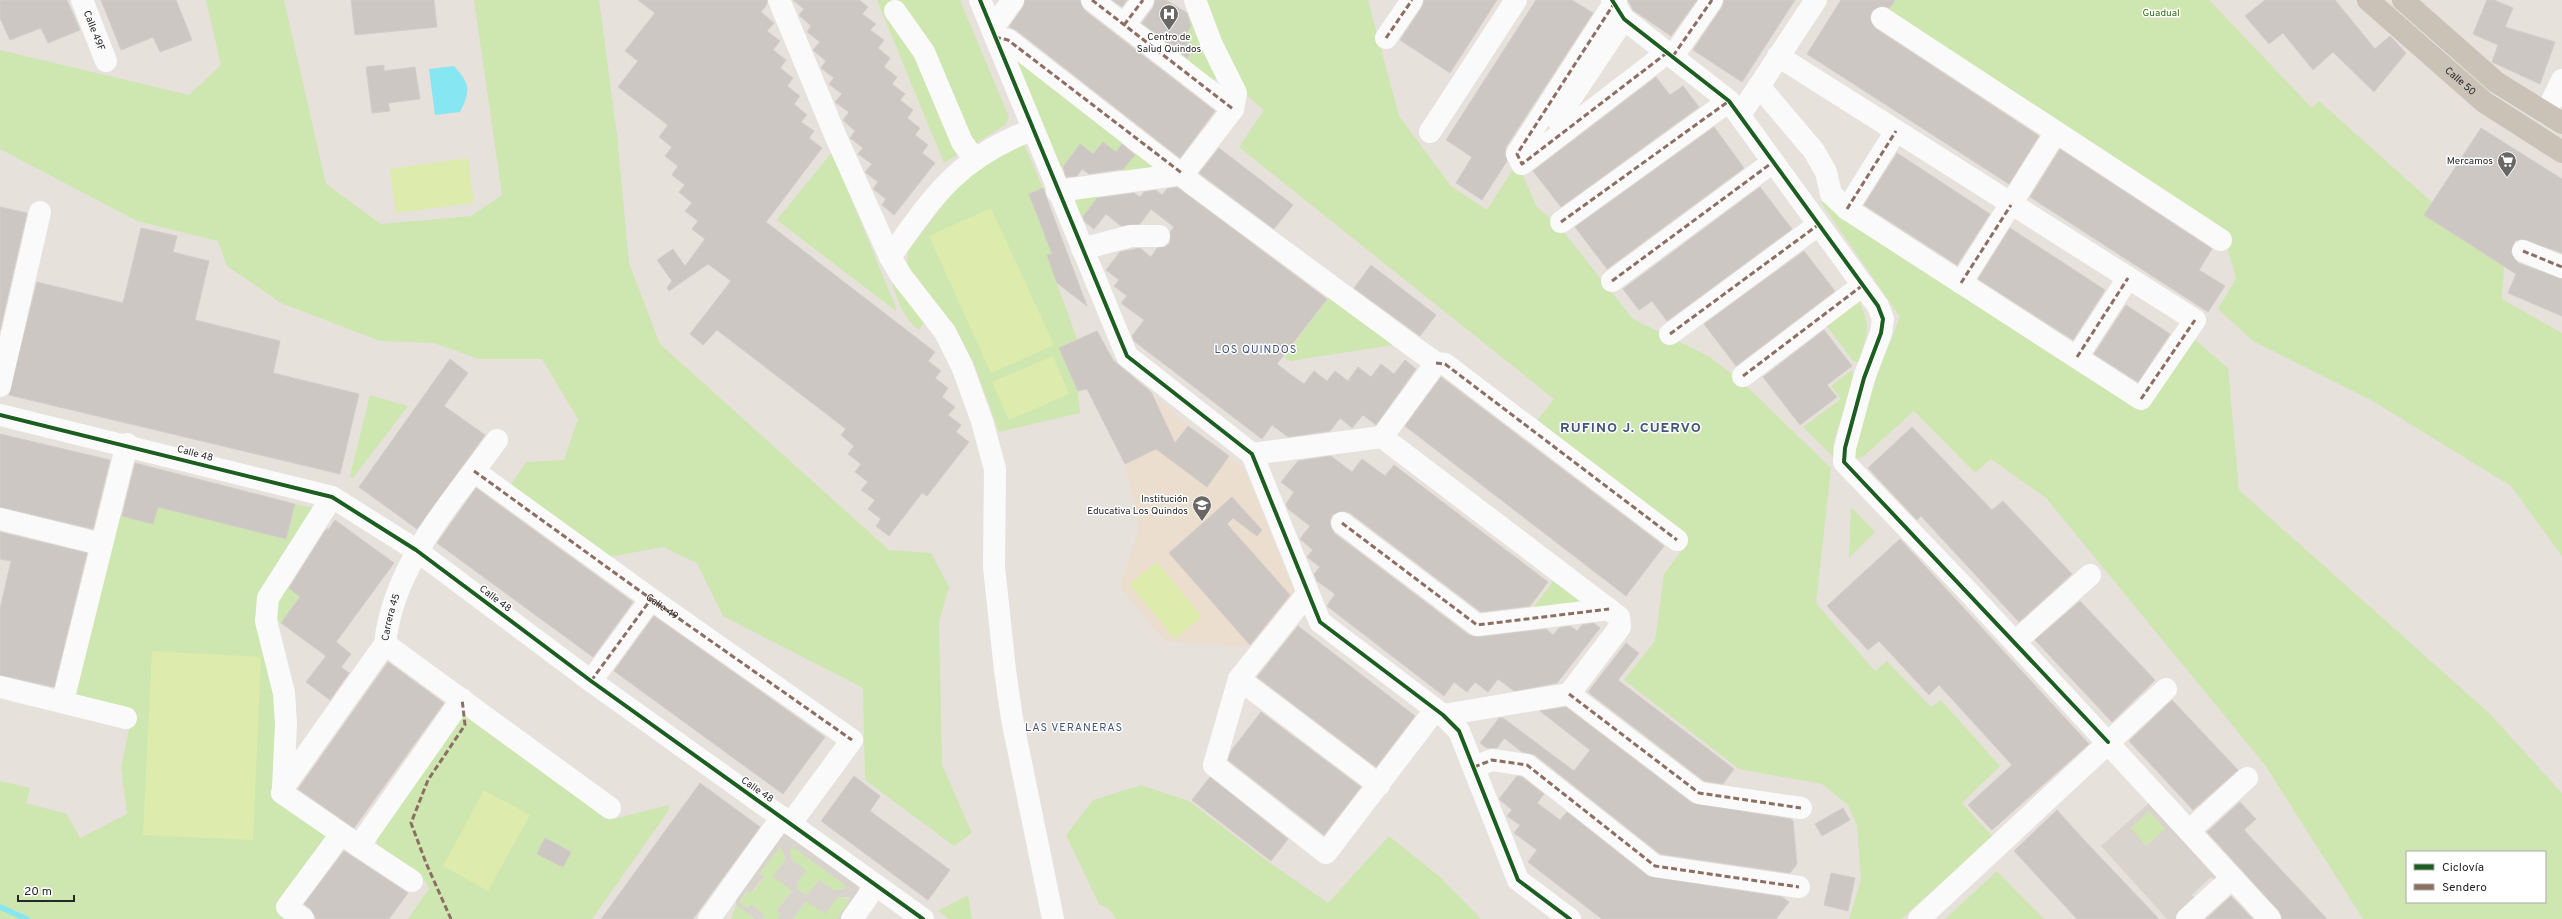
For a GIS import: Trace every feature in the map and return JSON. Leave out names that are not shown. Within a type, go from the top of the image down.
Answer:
[{"type":"main road","name":"Calle 50","points":[[2368,0],[2484,102],[2562,152]]},
{"type":"main road","points":[[2403,0],[2496,82],[2554,118]]},
{"type":"street","name":"Calle 49F","points":[[82,0],[106,61]]},
{"type":"street","points":[[779,0],[836,138],[890,256],[902,277],[945,332],[962,366],[982,421],[996,469],[994,567],[1005,670],[1012,719],[1053,919]]},
{"type":"street","points":[[980,0],[1057,191],[1127,356],[1252,454],[1320,622],[1439,712],[1458,731],[1474,767],[1518,880],[1570,919]]},
{"type":"street","points":[[994,33],[1013,0]]},
{"type":"street","points":[[1092,0],[1233,109]]},
{"type":"street","points":[[1124,25],[1144,0]]},
{"type":"street","points":[[1057,191],[1183,174],[1233,109],[1236,92],[1212,45],[1195,0]]},
{"type":"street","points":[[1386,38],[1412,0]]},
{"type":"street","points":[[1430,132],[1516,0]]},
{"type":"street","points":[[1617,5],[1517,154],[1522,164],[1671,54],[1712,0]]},
{"type":"street","points":[[1561,222],[1735,108],[1759,86],[1816,0]]},
{"type":"street","points":[[1617,5],[1671,54],[1735,108],[1818,225],[1878,306],[1883,319],[1881,333],[1858,399],[1845,448],[1844,462],[2015,642],[2270,919]]},
{"type":"street","points":[[1553,125],[1617,5]]},
{"type":"street","points":[[896,11],[924,52],[962,142],[975,160]]},
{"type":"street","points":[[1882,18],[2221,240]]},
{"type":"street","points":[[994,33],[1008,40],[1183,174],[1436,363],[1445,364],[1677,540]]},
{"type":"street","points":[[1759,86],[1814,151],[1826,172],[1831,194],[1846,209],[2141,400],[2195,320],[2011,205],[1778,56]]},
{"type":"street","points":[[2554,118],[2562,80]]},
{"type":"street","points":[[890,256],[940,188],[953,176],[975,160],[1009,139],[1032,130]]},
{"type":"street","points":[[1846,209],[1896,131]]},
{"type":"street","points":[[1961,283],[2056,132]]},
{"type":"street","points":[[1612,281],[1773,162]]},
{"type":"street","points":[[0,386],[40,212]]},
{"type":"street","points":[[1670,334],[1818,225]]},
{"type":"street","points":[[1082,250],[1131,236],[1159,236]]},
{"type":"street","points":[[2523,251],[2562,267]]},
{"type":"street","points":[[2076,358],[2128,278]]},
{"type":"street","points":[[1742,376],[1863,285]]},
{"type":"street","points":[[1382,437],[1436,363]]},
{"type":"street","name":"Calle 48","points":[[0,415],[127,444],[332,497],[416,550],[591,681],[924,919]]},
{"type":"street","points":[[1252,454],[1382,437],[1610,609],[1619,617],[1620,627],[1569,694],[1439,712],[1326,853],[1214,765],[1239,679],[1308,592]]},
{"type":"street","name":"Carrera 45","points":[[283,790],[385,644],[388,621],[416,550],[497,440]]},
{"type":"street","points":[[63,701],[127,444]]},
{"type":"street","name":"Calle 49","points":[[474,471],[651,599],[852,740],[786,820]]},
{"type":"street","points":[[332,497],[268,598],[266,621],[284,693],[286,724],[283,790],[341,834],[412,881]]},
{"type":"street","points":[[0,519],[101,544]]},
{"type":"street","points":[[1342,523],[1477,625],[1610,609]]},
{"type":"street","points":[[2015,642],[2090,575]]},
{"type":"street","points":[[591,681],[651,599]]},
{"type":"street","points":[[385,644],[610,808]]},
{"type":"street","points":[[1239,679],[1379,785]]},
{"type":"street","points":[[0,687],[63,701],[126,718]]},
{"type":"street","points":[[1919,919],[2166,689]]},
{"type":"street","points":[[1569,694],[1699,793],[1801,808]]},
{"type":"street","points":[[359,846],[462,699]]},
{"type":"street","points":[[1474,767],[1492,760],[1527,765],[1655,866],[1798,887]]},
{"type":"street","points":[[2189,831],[2247,778]]},
{"type":"street","points":[[709,919],[786,820]]},
{"type":"street","points":[[303,919],[287,907],[341,834]]},
{"type":"street","points":[[2187,919],[2232,878]]},
{"type":"street","points":[[852,919],[876,885]]},
{"type":"street","points":[[722,919],[729,892]]},
{"type":"shaded area","name":"Institución Educativa Los Quindos","points":[[1150,392],[1188,426],[1245,470],[1297,599],[1245,647],[1165,641],[1120,587],[1139,528],[1125,464]]},
{"type":"shaded area","points":[[2149,803],[2220,882],[2180,919],[2167,919],[2101,846]],"holes":[[[2149,811],[2165,829],[2146,846],[2131,828]],[[2211,877],[2216,882],[2196,900],[2192,895]]]},
{"type":"shaded area","points":[[781,834],[788,835],[858,885],[859,896],[843,919],[837,919],[851,899],[848,897],[838,897],[825,914],[806,901],[793,919],[777,919],[781,914],[776,911],[792,891],[773,876],[786,859],[780,847],[759,874],[764,877],[751,893],[747,891],[739,902],[747,909],[751,904],[765,915],[762,919],[755,919],[736,905],[736,898]],"holes":[[[793,847],[846,886],[844,889],[833,890],[820,880],[806,895],[797,889],[798,881],[806,870],[792,860],[790,850]]]},
{"type":"green space","points":[[206,0],[284,0],[326,184],[381,224],[471,216],[502,195],[474,0],[599,0],[617,135],[629,263],[660,344],[889,550],[931,553],[949,587],[939,622],[942,765],[972,833],[954,846],[865,780],[863,688],[723,616],[697,563],[663,547],[609,557],[510,486],[526,462],[564,460],[578,419],[542,359],[479,359],[434,343],[380,341],[281,303],[227,266],[218,241],[137,221],[0,149],[0,50],[189,95],[221,65]]},
{"type":"green space","points":[[877,0],[960,0],[1009,117],[1005,125],[944,163]]},
{"type":"green space","points":[[1202,0],[1368,0],[1399,116],[1451,186],[1487,210],[1517,163],[1537,207],[1558,225],[1633,319],[1708,356],[1739,379],[1831,468],[1816,603],[1875,671],[1887,661],[1931,707],[1941,700],[2000,766],[1962,803],[1993,837],[1901,919],[1849,919],[1861,880],[1857,825],[1848,805],[1822,784],[1739,769],[1624,680],[1655,641],[1664,574],[1687,544],[1535,423],[1554,399],[1239,147],[1264,110],[1243,92]]},
{"type":"green space","name":"Guadual","points":[[1895,0],[2209,0],[2312,108],[2319,101],[2433,203],[2425,216],[2504,266],[2502,299],[2562,333],[2562,556],[2511,486],[2371,400],[2253,341],[2218,309],[2236,278],[2226,243],[1887,13]]},
{"type":"green space","points":[[1188,13],[1190,13],[1218,75],[1210,85],[1130,23],[1138,21],[1187,59],[1193,50],[1186,45],[1190,40],[1184,36],[1191,27]]},
{"type":"green space","points":[[1013,53],[1126,139],[1116,152],[1103,142],[1093,154],[1080,144],[1059,171]]},
{"type":"green space","points":[[1024,144],[1043,188],[1029,194],[1052,254],[1047,256],[1077,339],[1059,348],[1078,391],[1080,413],[999,432],[974,364],[955,327],[907,265],[908,251],[958,185],[977,169]]},
{"type":"green space","points":[[1139,149],[1168,166],[1118,176]]},
{"type":"green space","points":[[832,152],[896,308],[896,311],[777,220]]},
{"type":"green space","points":[[468,158],[474,203],[396,213],[390,169]]},
{"type":"green space","points":[[1102,192],[1081,219],[1075,202],[1079,197]]},
{"type":"green space","points":[[1820,201],[1831,205],[2141,410],[2194,339],[2228,368],[2239,490],[2489,713],[2562,793],[2562,919],[2363,919],[2265,765],[2046,498],[1991,459],[1975,473],[1914,411],[1864,456],[1855,459],[1854,451],[1878,372],[1900,317]]},
{"type":"green space","points":[[991,208],[1054,345],[991,373],[929,236]]},
{"type":"green space","points":[[894,282],[926,319],[919,330],[905,315],[896,296],[892,283]]},
{"type":"green space","points":[[1856,296],[1864,314],[1867,328],[1865,342],[1859,362],[1853,361],[1823,321]]},
{"type":"green space","points":[[1329,297],[1399,344],[1290,361],[1284,357]]},
{"type":"green space","points":[[1053,356],[1069,394],[1009,420],[992,382]]},
{"type":"green space","points":[[1852,370],[1854,378],[1833,444],[1833,457],[1803,427],[1841,399],[1831,386]]},
{"type":"green space","points":[[370,395],[408,406],[353,478],[350,476]]},
{"type":"green space","points":[[295,504],[314,508],[258,595],[278,696],[273,778],[331,837],[291,919],[0,919],[0,781],[30,788],[26,803],[67,814],[80,838],[127,814],[121,768],[132,714],[72,698],[116,522],[121,516],[153,524],[158,507],[286,539]]},
{"type":"green space","points":[[1851,507],[1875,532],[1849,558]]},
{"type":"green space","points":[[1157,562],[1202,617],[1175,639],[1129,584]]},
{"type":"green space","points":[[1556,578],[1590,604],[1529,613]]},
{"type":"green space","points":[[286,586],[300,597],[281,623],[275,617],[277,598]]},
{"type":"green space","points":[[152,651],[261,657],[253,840],[143,835]]},
{"type":"green space","points":[[468,712],[614,819],[669,805],[669,810],[592,919],[408,919],[429,889],[426,882],[378,849],[376,837],[461,714]]},
{"type":"green space","points":[[1141,785],[1189,801],[1270,863],[1328,903],[1389,836],[1440,877],[1481,919],[1116,919],[1109,909],[1099,904],[1066,835],[1093,800]]},
{"type":"green space","points":[[484,790],[530,815],[488,891],[443,866]]},
{"type":"green space","points":[[2149,811],[2165,829],[2146,846],[2130,828]]},
{"type":"green space","points":[[793,846],[847,885],[844,889],[833,890],[820,880],[806,895],[797,889],[798,881],[805,870],[792,860],[790,850]]},
{"type":"green space","points":[[780,847],[786,859],[792,890],[776,911],[781,914],[777,919],[762,919],[765,915],[751,904],[747,909],[739,902],[748,891],[752,893],[764,878],[759,874]]},
{"type":"green space","points":[[1997,871],[2044,919],[1945,919]]},
{"type":"green space","points":[[968,895],[972,919],[949,919],[938,911]]},
{"type":"green space","points":[[838,897],[851,899],[837,919],[793,919],[806,901]]},
{"type":"green space","points":[[736,905],[755,919],[731,919]]},
{"type":"water","points":[[454,66],[466,83],[467,93],[464,104],[460,112],[435,115],[429,69]]},
{"type":"building","points":[[0,0],[67,0],[80,30],[48,43],[41,28],[10,40],[0,18]]},
{"type":"building","points":[[101,0],[176,0],[192,40],[160,52],[153,37],[121,50]]},
{"type":"building","points":[[351,0],[434,0],[437,27],[355,35]]},
{"type":"building","points":[[638,0],[767,0],[767,4],[761,12],[774,23],[767,31],[780,41],[773,50],[786,60],[780,68],[793,78],[787,86],[800,96],[794,104],[807,115],[801,122],[814,131],[809,138],[822,148],[766,222],[935,352],[928,361],[941,371],[935,378],[948,388],[942,397],[955,407],[948,415],[961,425],[956,432],[969,442],[927,496],[922,493],[889,536],[876,526],[881,519],[868,509],[875,500],[861,490],[868,482],[855,472],[861,464],[848,454],[854,446],[841,435],[846,429],[717,330],[703,345],[690,334],[731,281],[708,264],[669,291],[667,288],[672,281],[657,260],[673,249],[685,266],[705,239],[692,229],[698,221],[685,211],[692,203],[679,192],[685,185],[672,175],[678,166],[665,156],[672,147],[659,137],[668,125],[618,87],[638,61],[625,51],[655,13]]},
{"type":"building","points":[[793,0],[859,0],[868,7],[862,14],[876,24],[870,30],[884,40],[878,48],[890,58],[884,67],[897,77],[892,84],[905,94],[900,100],[913,110],[907,118],[920,128],[915,135],[928,145],[922,153],[935,163],[894,215],[882,205],[886,199],[873,189],[878,182],[865,172],[872,164],[858,154],[863,148],[850,138],[855,131],[843,120],[849,112],[835,102],[842,94],[829,84],[834,78],[821,68],[826,61],[813,50],[820,42],[807,32],[811,26],[799,15],[804,9]]},
{"type":"building","points":[[1025,0],[1080,0],[1084,10],[1215,111],[1180,158],[1016,30],[1009,27],[1023,7]]},
{"type":"building","points":[[1112,0],[1127,0],[1122,7]]},
{"type":"building","name":"Centro de Salud Quindos","points":[[1155,0],[1166,0],[1187,13],[1191,27],[1184,36],[1190,40],[1186,45],[1193,50],[1187,58],[1142,23],[1153,8]]},
{"type":"building","points":[[1424,0],[1497,0],[1450,73],[1400,40],[1422,7]]},
{"type":"building","points":[[1536,0],[1572,0],[1593,13],[1506,147],[1505,154],[1507,161],[1482,200],[1456,183],[1472,157],[1446,140]]},
{"type":"building","points":[[1628,0],[1697,0],[1671,36],[1633,10]]},
{"type":"building","points":[[1724,0],[1795,0],[1742,82],[1693,50],[1722,7]]},
{"type":"building","points":[[1841,0],[1895,0],[1890,8],[1882,6],[1872,11],[1870,18],[1875,28],[2039,136],[2009,184],[1807,54]]},
{"type":"building","points":[[2265,0],[2335,0],[2375,49],[2390,36],[2406,53],[2374,92],[2333,52],[2313,70],[2283,33],[2269,44],[2245,16]]},
{"type":"building","points":[[2487,0],[2494,0],[2513,8],[2505,27],[2555,42],[2540,84],[2492,62],[2498,45],[2473,34]]},
{"type":"building","points":[[384,65],[384,71],[415,67],[420,99],[388,103],[390,111],[372,113],[366,67]]},
{"type":"building","points":[[1656,77],[1670,95],[1683,86],[1699,107],[1561,207],[1533,171]]},
{"type":"building","points":[[1714,127],[1744,168],[1607,269],[1575,227]]},
{"type":"building","points":[[2481,128],[2562,179],[2562,253],[2522,239],[2515,241],[2511,252],[2518,263],[2562,279],[2562,316],[2508,293],[2516,274],[2424,215]]},
{"type":"building","points":[[1103,142],[1116,152],[1122,144],[1135,155],[1123,169],[1089,174],[1082,169],[1077,176],[1066,177],[1063,167],[1080,144],[1093,154]]},
{"type":"building","points":[[1219,148],[1293,205],[1274,229],[1199,173]]},
{"type":"building","points":[[2060,149],[2212,249],[2199,270],[2225,286],[2208,312],[2030,197]]},
{"type":"building","points":[[1897,153],[1990,214],[1957,265],[1864,205]]},
{"type":"building","points":[[1177,187],[1327,299],[1277,364],[1290,374],[1304,384],[1314,371],[1327,381],[1335,371],[1348,381],[1358,367],[1371,377],[1381,364],[1394,374],[1405,360],[1416,369],[1376,425],[1363,415],[1352,428],[1340,418],[1330,431],[1288,437],[1272,425],[1262,439],[1134,341],[1132,336],[1144,320],[1121,303],[1127,296],[1114,286],[1119,280],[1106,270],[1120,252],[1140,248],[1151,257],[1157,248],[1165,247],[1170,243],[1170,232],[1174,227],[1151,209],[1140,224],[1121,226],[1106,214],[1094,229],[1085,222],[1083,217],[1097,198],[1134,193],[1140,197],[1144,192],[1156,190],[1162,195],[1167,189]]},
{"type":"building","points":[[1760,187],[1792,229],[1667,321],[1652,301],[1639,310],[1623,289]]},
{"type":"building","points":[[1043,188],[1087,306],[1057,283],[1054,275],[1047,255],[1052,254],[1029,194]]},
{"type":"building","points":[[0,207],[27,213],[0,330]]},
{"type":"building","points":[[141,228],[177,236],[173,252],[209,261],[195,320],[280,341],[273,373],[359,394],[340,474],[9,395],[37,282],[123,303]]},
{"type":"building","points":[[2010,228],[2105,290],[2073,340],[1978,279]]},
{"type":"building","points":[[1804,251],[1835,291],[1736,366],[1704,324]]},
{"type":"building","points":[[1371,265],[1436,315],[1420,336],[1354,288]]},
{"type":"building","points":[[2126,305],[2170,334],[2138,382],[2094,354]]},
{"type":"building","points":[[1824,330],[1852,366],[1827,385],[1837,397],[1800,425],[1763,377]]},
{"type":"building","points":[[1097,331],[1113,360],[1151,392],[1175,443],[1188,426],[1229,456],[1207,487],[1156,449],[1125,464],[1087,389],[1078,391],[1059,348]]},
{"type":"building","points":[[450,359],[468,373],[444,406],[485,435],[417,529],[359,487]]},
{"type":"building","points":[[1441,377],[1664,546],[1626,596],[1405,426]]},
{"type":"building","points":[[1912,427],[1992,510],[2003,501],[2072,574],[2019,622],[1921,516],[1917,520],[1868,468]]},
{"type":"building","points":[[0,434],[110,460],[93,529],[0,507]]},
{"type":"building","points":[[1331,456],[1352,472],[1362,459],[1385,476],[1394,465],[1548,582],[1530,606],[1481,612],[1350,513],[1343,511],[1332,515],[1330,522],[1334,533],[1469,635],[1478,637],[1546,629],[1553,635],[1559,628],[1570,626],[1577,631],[1582,625],[1594,623],[1600,628],[1557,683],[1514,691],[1498,679],[1488,692],[1475,682],[1467,692],[1454,682],[1444,696],[1327,606],[1335,594],[1317,581],[1314,574],[1320,567],[1307,557],[1313,550],[1300,539],[1310,526],[1288,509],[1286,504],[1294,492],[1281,482],[1298,461]]},
{"type":"building","points":[[135,463],[295,504],[286,539],[158,507],[153,524],[122,516]]},
{"type":"building","points":[[476,488],[633,602],[593,657],[437,543]]},
{"type":"building","points":[[1232,497],[1262,530],[1257,536],[1233,518],[1227,524],[1290,595],[1250,645],[1169,553]]},
{"type":"building","points":[[335,520],[394,563],[336,642],[351,654],[341,667],[349,673],[330,700],[306,682],[326,656],[281,623],[300,597],[289,588],[325,531],[328,528],[327,532]]},
{"type":"building","points":[[0,532],[87,553],[54,687],[0,675],[0,609],[11,561],[0,559]]},
{"type":"building","points":[[1900,539],[2089,744],[1992,830],[1968,805],[2012,765],[1939,685],[1929,695],[1879,641],[1868,650],[1827,606]]},
{"type":"building","points":[[2080,601],[2155,680],[2112,722],[2035,640]]},
{"type":"building","points":[[654,616],[825,737],[783,794],[614,671]]},
{"type":"building","points":[[1298,626],[1415,716],[1376,767],[1257,677]]},
{"type":"building","points":[[1626,643],[1639,653],[1618,680],[1734,769],[1723,784],[1704,781],[1588,692]]},
{"type":"building","points":[[388,662],[444,703],[354,828],[298,789]]},
{"type":"building","points":[[2172,700],[2238,770],[2193,810],[2129,741]]},
{"type":"building","points":[[1566,707],[1692,803],[1791,819],[1793,821],[1797,864],[1790,873],[1660,854],[1535,755],[1522,752],[1504,738],[1497,748],[1487,748],[1480,743],[1499,718],[1503,718],[1574,771],[1590,750],[1540,711]]},
{"type":"building","points":[[1261,712],[1361,787],[1324,835],[1228,760],[1231,751]]},
{"type":"building","points":[[854,776],[880,796],[870,811],[950,870],[928,900],[821,821]]},
{"type":"building","points":[[1517,776],[1522,777],[1544,794],[1537,803],[1560,820],[1567,812],[1648,876],[1782,897],[1789,902],[1776,919],[1602,919],[1528,862],[1537,850],[1514,833],[1520,825],[1507,816],[1512,810],[1499,799]]},
{"type":"building","points":[[1210,777],[1288,839],[1271,861],[1192,800]]},
{"type":"building","points":[[700,783],[760,827],[693,919],[601,919]]},
{"type":"building","points":[[2240,802],[2256,819],[2244,830],[2327,919],[2282,919],[2279,911],[2207,832]]},
{"type":"building","points":[[1843,808],[1850,820],[1822,836],[1815,824]]},
{"type":"building","points":[[2057,810],[2159,919],[2077,919],[2014,851]]},
{"type":"building","points":[[545,838],[571,852],[563,867],[537,854]]},
{"type":"building","points":[[344,851],[408,893],[389,919],[316,919],[311,909],[304,904]]},
{"type":"building","points":[[1831,873],[1855,878],[1848,911],[1824,905]]},
{"type":"building","points":[[2231,896],[2253,919],[2206,919]]},
{"type":"waterway","points":[[0,907],[27,919]]},
{"type":"marked path","points":[[1092,0],[1233,109]]},
{"type":"marked path","points":[[1124,25],[1143,0]]},
{"type":"marked path","points":[[1386,38],[1412,0]]},
{"type":"marked path","points":[[1673,56],[1712,0]]},
{"type":"marked path","points":[[1615,2],[1517,154],[1522,164],[1668,52]]},
{"type":"marked path","points":[[995,37],[1008,40],[1183,174]]},
{"type":"marked path","points":[[1561,222],[1729,101]]},
{"type":"marked path","points":[[1847,209],[1896,131]]},
{"type":"marked path","points":[[1612,281],[1773,162]]},
{"type":"marked path","points":[[1961,283],[2011,205]]},
{"type":"marked path","points":[[1670,334],[1818,225]]},
{"type":"marked path","points":[[2523,251],[2562,267]]},
{"type":"marked path","points":[[2077,357],[2128,278]]},
{"type":"marked path","points":[[1743,376],[1863,285]]},
{"type":"marked path","points":[[2141,399],[2195,320]]},
{"type":"marked path","points":[[1436,363],[1445,364],[1677,540]]},
{"type":"marked path","points":[[474,471],[651,599],[852,740]]},
{"type":"marked path","points":[[1342,523],[1477,625],[1609,609]]},
{"type":"marked path","points":[[591,681],[651,599]]},
{"type":"marked path","points":[[1569,694],[1699,793],[1801,808]]},
{"type":"marked path","points":[[451,919],[426,863],[411,823],[428,780],[465,725],[462,699]]},
{"type":"marked path","points":[[1474,767],[1492,760],[1527,765],[1655,866],[1799,887]]},
{"type":"cycle path","points":[[980,0],[1127,356],[1252,454],[1320,622],[1443,715],[1459,731],[1518,880],[1570,919]]},
{"type":"cycle path","points":[[1612,0],[1624,19],[1729,101],[1878,306],[1883,319],[1881,333],[1864,378],[1845,448],[1844,462],[2108,742]]},
{"type":"cycle path","points":[[0,415],[332,497],[416,550],[591,681],[923,919]]},
{"type":"place","name":"Centro de Salud Quindos","points":[[1169,31]]},
{"type":"place","name":"Mercamos","points":[[2507,178]]},
{"type":"place","name":"Institución Educativa Los Quindos","points":[[1202,522]]},
{"type":"district","name":"LOS QUINDOS","points":[[1256,350]]},
{"type":"district","name":"RUFINO J. CUERVO","points":[[1631,428]]},
{"type":"district","name":"LAS VERANERAS","points":[[1074,728]]}]
